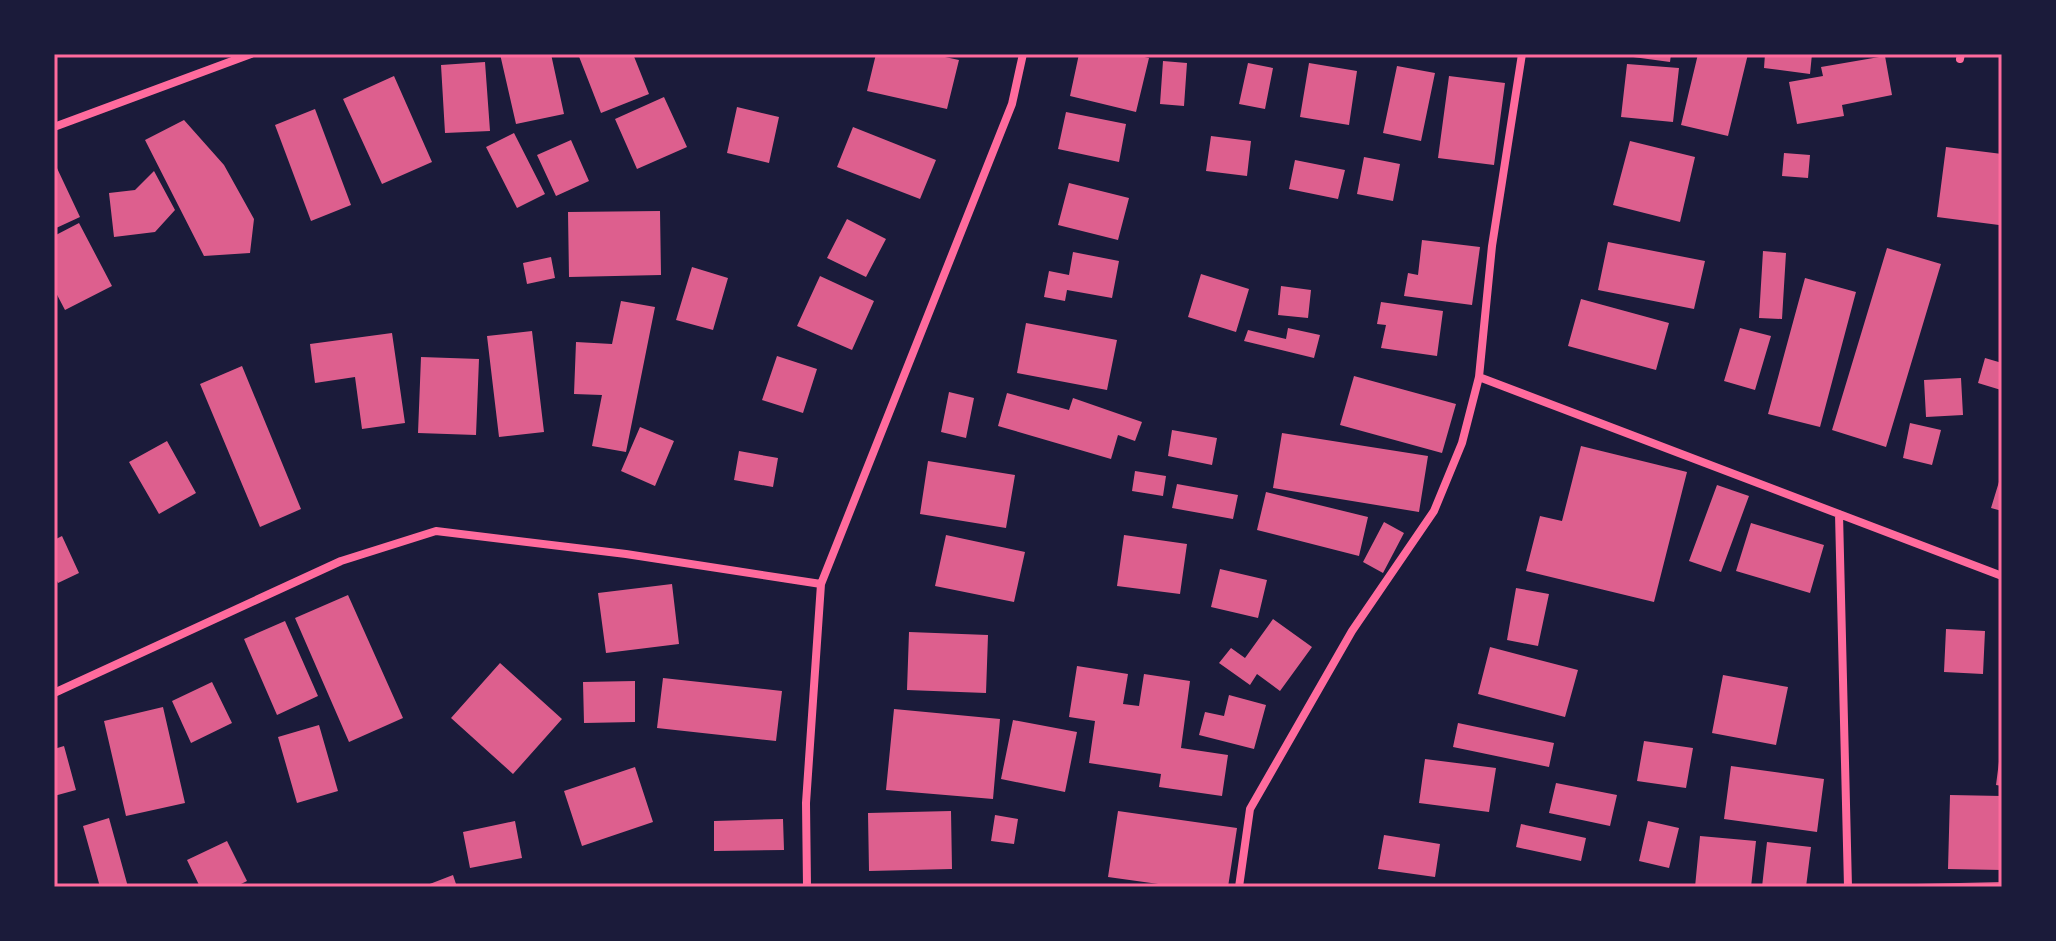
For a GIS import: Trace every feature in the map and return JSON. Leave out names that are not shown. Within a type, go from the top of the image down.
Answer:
[{"type":"street","points":[[54,127],[251,54]]},
{"type":"street","points":[[807,887],[806,803],[821,584],[1012,104],[1023,54]]},
{"type":"street","points":[[1239,887],[1250,809],[1352,631],[1434,511],[1462,443],[1479,377],[1492,246],[1522,54]]},
{"type":"street","points":[[1479,377],[2002,576]]},
{"type":"street","points":[[1839,514],[1848,887]]},
{"type":"street","points":[[54,693],[341,561],[436,531],[626,554],[821,584]]},
{"type":"building","points":[[500,54],[551,54],[564,114],[516,124]]},
{"type":"building","points":[[578,54],[633,54],[649,94],[601,113]]},
{"type":"building","points":[[876,54],[931,54],[959,60],[947,109],[867,91]]},
{"type":"building","points":[[1079,54],[1131,54],[1149,58],[1136,112],[1070,96]]},
{"type":"building","points":[[1611,54],[1671,54],[1670,62]]},
{"type":"building","points":[[1698,54],[1748,54],[1728,136],[1681,125]]},
{"type":"building","points":[[1765,54],[1812,54],[1810,74],[1764,68]]},
{"type":"building","points":[[1885,56],[1892,95],[1842,105],[1844,116],[1797,124],[1789,82],[1823,76],[1821,67]]},
{"type":"building","points":[[1163,61],[1187,63],[1184,106],[1160,104]]},
{"type":"building","points":[[485,62],[490,131],[445,133],[441,65]]},
{"type":"building","points":[[1248,63],[1273,68],[1265,109],[1239,104]]},
{"type":"building","points":[[1309,63],[1357,71],[1349,125],[1300,117]]},
{"type":"building","points":[[1627,64],[1679,68],[1673,122],[1621,117]]},
{"type":"building","points":[[1397,66],[1435,73],[1421,141],[1383,133]]},
{"type":"building","points":[[394,76],[432,162],[382,184],[343,99]]},
{"type":"building","points":[[1449,76],[1505,83],[1494,165],[1438,158]]},
{"type":"building","points":[[664,97],[687,147],[637,169],[615,119]]},
{"type":"building","points":[[737,107],[779,117],[769,163],[727,153]]},
{"type":"building","points":[[315,109],[351,205],[311,221],[275,125]]},
{"type":"building","points":[[1066,112],[1126,124],[1119,162],[1058,149]]},
{"type":"building","points":[[184,120],[224,165],[254,219],[250,253],[204,256],[145,140]]},
{"type":"building","points":[[853,127],[936,160],[920,199],[837,167]]},
{"type":"building","points":[[514,133],[545,194],[517,208],[486,147]]},
{"type":"building","points":[[1211,136],[1251,141],[1247,176],[1206,171]]},
{"type":"building","points":[[571,140],[589,181],[556,196],[537,155]]},
{"type":"building","points":[[1630,141],[1695,157],[1680,222],[1613,205]]},
{"type":"building","points":[[1946,147],[2002,154],[1999,225],[1937,217]]},
{"type":"building","points":[[1784,153],[1810,155],[1808,178],[1782,176]]},
{"type":"building","points":[[1364,157],[1400,164],[1393,201],[1357,194]]},
{"type":"building","points":[[1295,160],[1345,170],[1338,199],[1289,189]]},
{"type":"building","points":[[54,167],[80,217],[54,229]]},
{"type":"building","points":[[154,171],[175,210],[155,232],[114,237],[109,193],[135,190]]},
{"type":"building","points":[[1069,183],[1129,198],[1118,240],[1058,225]]},
{"type":"building","points":[[660,211],[661,275],[569,277],[568,212]]},
{"type":"building","points":[[847,219],[886,239],[866,277],[827,258]]},
{"type":"building","points":[[79,223],[112,286],[65,310],[54,289],[54,236]]},
{"type":"building","points":[[1422,240],[1480,247],[1472,305],[1404,296],[1408,273],[1418,275]]},
{"type":"building","points":[[1608,242],[1705,261],[1694,309],[1598,290]]},
{"type":"building","points":[[1887,248],[1941,264],[1886,447],[1832,430]]},
{"type":"building","points":[[1763,251],[1786,253],[1782,319],[1759,318]]},
{"type":"building","points":[[1073,252],[1119,261],[1112,298],[1067,290],[1065,301],[1044,297],[1049,271],[1069,275]]},
{"type":"building","points":[[551,257],[555,278],[527,284],[523,263]]},
{"type":"building","points":[[692,267],[728,278],[713,330],[676,320]]},
{"type":"building","points":[[1201,274],[1249,289],[1236,332],[1188,317]]},
{"type":"building","points":[[820,276],[874,301],[852,350],[797,326]]},
{"type":"building","points":[[1805,278],[1856,292],[1820,427],[1768,414]]},
{"type":"building","points":[[1281,286],[1311,290],[1308,318],[1278,315]]},
{"type":"building","points":[[1581,299],[1669,323],[1656,370],[1568,346]]},
{"type":"building","points":[[621,301],[655,307],[626,452],[592,446],[602,395],[574,394],[576,342],[612,344]]},
{"type":"building","points":[[1381,302],[1443,311],[1437,356],[1381,348],[1386,325],[1377,324]]},
{"type":"building","points":[[1026,323],[1117,340],[1107,390],[1017,373]]},
{"type":"building","points":[[1288,328],[1320,335],[1314,358],[1244,341],[1248,330],[1286,339]]},
{"type":"building","points":[[1740,328],[1771,336],[1755,390],[1724,381]]},
{"type":"building","points":[[532,331],[544,432],[499,437],[487,336]]},
{"type":"building","points":[[392,333],[405,423],[362,429],[355,377],[315,383],[310,344]]},
{"type":"building","points":[[777,356],[817,369],[803,413],[762,400]]},
{"type":"building","points":[[421,357],[479,359],[476,435],[418,433]]},
{"type":"building","points":[[1985,358],[2002,363],[2001,390],[1978,383]]},
{"type":"building","points":[[242,366],[301,509],[260,527],[200,384]]},
{"type":"building","points":[[1354,376],[1456,404],[1442,453],[1340,425]]},
{"type":"building","points":[[1961,378],[1963,415],[1926,417],[1924,380]]},
{"type":"building","points":[[949,392],[974,398],[966,438],[941,432]]},
{"type":"building","points":[[1007,393],[1069,410],[1073,398],[1142,422],[1135,441],[1118,435],[1111,459],[998,426]]},
{"type":"building","points":[[1910,423],[1941,430],[1932,465],[1903,458]]},
{"type":"building","points":[[640,427],[674,441],[655,486],[621,471]]},
{"type":"building","points":[[1172,430],[1217,438],[1212,465],[1168,456]]},
{"type":"building","points":[[1282,433],[1428,456],[1419,512],[1273,488]]},
{"type":"building","points":[[167,441],[196,493],[159,514],[129,462]]},
{"type":"building","points":[[1581,446],[1687,472],[1654,602],[1526,571],[1540,516],[1562,521]]},
{"type":"building","points":[[739,451],[778,458],[773,487],[734,480]]},
{"type":"building","points":[[928,461],[1015,475],[1006,528],[920,514]]},
{"type":"building","points":[[1135,471],[1166,476],[1163,496],[1132,491]]},
{"type":"building","points":[[2002,472],[2002,511],[1991,508]]},
{"type":"building","points":[[1177,484],[1238,495],[1233,519],[1172,508]]},
{"type":"building","points":[[1717,485],[1749,496],[1721,572],[1689,561]]},
{"type":"building","points":[[1266,492],[1368,517],[1359,556],[1257,530]]},
{"type":"building","points":[[1384,522],[1404,533],[1383,573],[1363,562]]},
{"type":"building","points":[[1751,523],[1824,545],[1810,593],[1736,571]]},
{"type":"building","points":[[946,535],[1025,552],[1014,602],[935,586]]},
{"type":"building","points":[[1124,535],[1187,544],[1180,594],[1117,586]]},
{"type":"building","points":[[62,536],[79,573],[58,583],[54,575],[54,540]]},
{"type":"building","points":[[1220,569],[1267,580],[1258,618],[1211,607]]},
{"type":"building","points":[[672,584],[679,644],[606,653],[598,593]]},
{"type":"building","points":[[1516,588],[1549,594],[1538,646],[1507,640]]},
{"type":"building","points":[[348,595],[403,718],[349,742],[295,618]]},
{"type":"building","points":[[1273,619],[1312,647],[1280,691],[1257,674],[1250,685],[1219,663],[1231,648],[1245,658]]},
{"type":"building","points":[[285,621],[318,696],[277,715],[244,639]]},
{"type":"building","points":[[1946,629],[1985,631],[1983,674],[1944,672]]},
{"type":"building","points":[[909,632],[988,635],[986,693],[907,690]]},
{"type":"building","points":[[1490,647],[1578,670],[1565,717],[1478,694]]},
{"type":"building","points":[[500,663],[562,719],[513,774],[451,718]]},
{"type":"building","points":[[1077,666],[1128,674],[1123,704],[1139,706],[1144,674],[1190,681],[1181,748],[1228,755],[1222,796],[1159,787],[1161,774],[1089,763],[1095,721],[1069,717]]},
{"type":"building","points":[[1723,675],[1788,687],[1776,745],[1712,733]]},
{"type":"building","points":[[663,678],[782,691],[776,741],[657,728]]},
{"type":"building","points":[[635,681],[635,722],[584,723],[583,682]]},
{"type":"building","points":[[212,682],[232,723],[191,743],[172,701]]},
{"type":"building","points":[[1229,695],[1266,705],[1254,749],[1199,735],[1205,712],[1224,716]]},
{"type":"building","points":[[163,707],[185,803],[126,816],[104,721]]},
{"type":"building","points":[[894,709],[1000,719],[993,799],[886,790]]},
{"type":"building","points":[[1013,720],[1077,732],[1065,792],[1001,779]]},
{"type":"building","points":[[1458,723],[1554,743],[1549,767],[1453,747]]},
{"type":"building","points":[[319,725],[338,791],[297,803],[278,737]]},
{"type":"building","points":[[1644,741],[1693,748],[1686,788],[1637,781]]},
{"type":"building","points":[[64,746],[76,790],[54,796],[54,749]]},
{"type":"building","points":[[2002,754],[2002,786],[1996,785]]},
{"type":"building","points":[[1425,759],[1496,768],[1489,812],[1419,803]]},
{"type":"building","points":[[1731,766],[1824,779],[1817,832],[1724,819]]},
{"type":"building","points":[[635,767],[653,822],[582,846],[564,791]]},
{"type":"building","points":[[1556,783],[1617,795],[1610,826],[1549,813]]},
{"type":"building","points":[[1950,795],[2002,796],[2002,870],[1948,869]]},
{"type":"building","points":[[951,811],[952,869],[869,871],[868,813]]},
{"type":"building","points":[[1118,811],[1237,828],[1228,887],[1180,887],[1108,877]]},
{"type":"building","points":[[995,815],[1018,819],[1014,844],[991,841]]},
{"type":"building","points":[[109,818],[128,887],[100,887],[83,826]]},
{"type":"building","points":[[783,819],[784,850],[714,851],[714,821]]},
{"type":"building","points":[[515,821],[522,858],[470,868],[463,832]]},
{"type":"building","points":[[1648,821],[1679,828],[1669,868],[1639,861]]},
{"type":"building","points":[[1521,824],[1586,838],[1581,861],[1516,847]]},
{"type":"building","points":[[1384,835],[1440,844],[1435,877],[1378,869]]},
{"type":"building","points":[[1700,836],[1756,841],[1751,887],[1695,887]]},
{"type":"building","points":[[227,841],[247,881],[235,887],[200,887],[187,860]]},
{"type":"building","points":[[1767,842],[1811,847],[1806,887],[1762,887]]},
{"type":"building","points":[[453,875],[457,887],[422,887]]},
{"type":"building","points":[[2002,882],[2002,887],[1916,887],[1916,884]]}]
